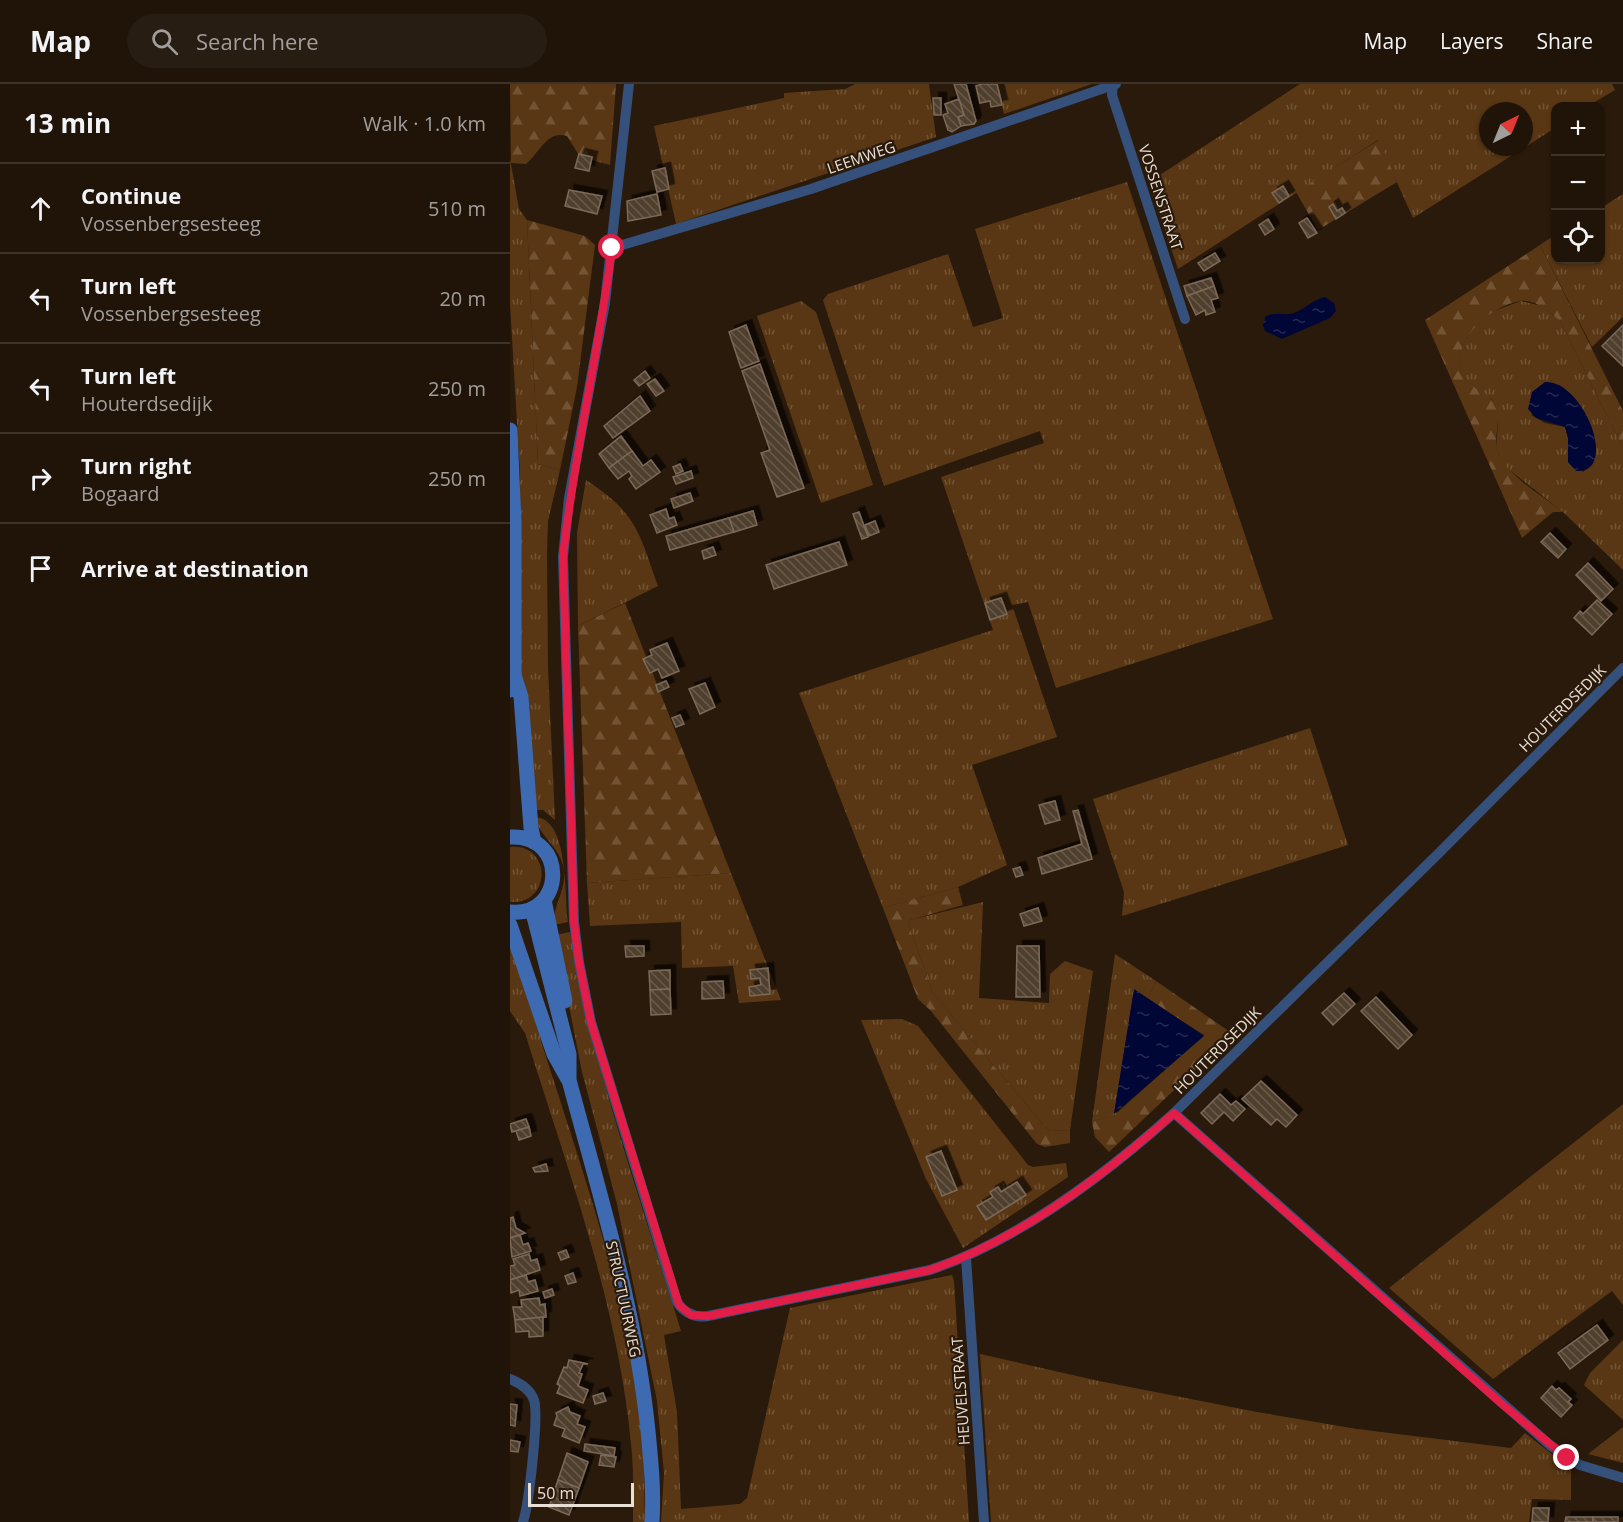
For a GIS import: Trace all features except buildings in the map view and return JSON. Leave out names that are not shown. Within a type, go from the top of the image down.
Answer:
[{"type":"main road","points":[[510,430],[514,674],[510,690]]},
{"type":"main road","points":[[514,674],[521,697],[534,842]]},
{"type":"main road","points":[[510,837],[534,842],[544,850],[553,868],[553,882],[538,904],[510,912]]},
{"type":"main road","name":"STRUCTUURWEG","points":[[538,904],[576,1053],[569,1080]]},
{"type":"main road","name":"STRUCTUURWEG","points":[[510,925],[554,1054],[569,1080],[614,1248],[639,1367],[654,1496],[652,1522]]},
{"type":"street","points":[[612,248],[629,84]]},
{"type":"street","name":"LEEMWEG","points":[[612,248],[811,189],[1114,85]]},
{"type":"street","name":"VOSSENSTRAAT","points":[[1114,85],[1112,95],[1185,319]]},
{"type":"street","name":"HOUTERDSEDIJK","points":[[612,248],[605,303],[569,498],[563,557],[574,922],[591,1022],[678,1302],[691,1315],[708,1316],[930,1270],[966,1258],[997,1242],[1068,1196],[1133,1150],[1174,1113],[1438,854],[1623,668]]},
{"type":"street","points":[[1174,1113],[1551,1446],[1580,1465],[1623,1478]]},
{"type":"street","name":"HEUVELSTRAAT","points":[[966,1258],[984,1522]]},
{"type":"street","points":[[510,1379],[527,1389],[535,1402],[534,1435],[523,1522]]},
{"type":"green space","points":[[510,84],[616,84],[610,165],[580,157],[567,136],[560,135],[544,143],[526,164],[511,163]]},
{"type":"green space","points":[[855,84],[929,84],[936,137],[676,224],[654,126],[784,98],[784,93],[845,89]]},
{"type":"green space","points":[[997,84],[1092,84],[1004,114]]},
{"type":"green space","points":[[1300,84],[1612,84],[1615,90],[1595,102],[1551,102],[1551,131],[1533,142],[1533,102],[1479,102],[1479,156],[1511,156],[1413,218],[1378,140],[1178,269],[1149,182]]},
{"type":"green space","points":[[1379,140],[1397,182],[1318,230],[1296,192]]},
{"type":"green space","points":[[510,159],[519,209],[527,220],[538,464],[560,470],[548,521],[547,553],[548,668],[555,820],[543,810],[534,810],[521,678],[520,473],[510,303]]},
{"type":"green space","points":[[1127,182],[1273,619],[1056,688],[1028,602],[1012,605],[1057,737],[972,765],[1007,865],[958,887],[883,908],[799,693],[993,630],[941,477],[1044,443],[1040,431],[884,486],[823,300],[828,294],[948,254],[973,327],[1003,318],[975,229]]},
{"type":"green space","points":[[1623,194],[1623,317],[1592,347],[1540,245],[1551,238],[1551,264],[1605,264],[1605,205]]},
{"type":"green space","points":[[527,220],[585,236],[595,245],[577,387],[560,470],[538,464]]},
{"type":"green space","points":[[1540,245],[1623,411],[1623,448],[1560,321],[1537,304],[1520,301],[1498,309],[1478,324],[1464,344],[1460,355],[1462,374],[1469,384],[1489,397],[1496,407],[1498,419],[1496,444],[1501,459],[1516,476],[1563,512],[1553,512],[1522,538],[1425,320]]},
{"type":"green space","points":[[801,301],[816,312],[873,485],[821,503],[757,316]]},
{"type":"green space","points":[[1521,301],[1542,306],[1560,321],[1623,448],[1623,570],[1563,512],[1503,465],[1496,448],[1498,423],[1492,399],[1470,386],[1461,370],[1459,360],[1461,350],[1471,332],[1495,311]],"holes":[[[1559,385],[1583,410],[1593,431],[1595,454],[1592,465],[1583,472],[1568,462],[1568,438],[1565,427],[1545,423],[1531,415]]]},
{"type":"green space","points":[[586,480],[616,503],[626,514],[640,538],[658,586],[578,626],[577,533]]},
{"type":"green space","points":[[625,603],[731,873],[587,883],[578,626]]},
{"type":"green space","points":[[1310,728],[1348,845],[1122,916],[1124,892],[1093,799]]},
{"type":"green space","points":[[534,817],[546,821],[554,830],[560,844],[565,878],[568,922],[554,925],[555,911],[564,881],[563,865],[561,858],[540,830]]},
{"type":"green space","points":[[510,847],[524,848],[534,854],[540,863],[542,874],[540,885],[534,894],[524,900],[510,902]]},
{"type":"green space","points":[[731,873],[781,1000],[739,1003],[733,966],[682,968],[681,922],[590,926],[587,883]]},
{"type":"green space","points":[[958,887],[963,905],[910,920],[908,923],[933,993],[1045,1127],[1051,1131],[1070,1130],[1070,1143],[1045,1147],[1037,1144],[931,1011],[918,999],[883,908]]},
{"type":"green space","points":[[983,902],[979,998],[1049,1003],[1050,974],[1065,961],[1093,971],[1070,1130],[1051,1131],[1045,1127],[933,993],[908,923],[910,920]]},
{"type":"green space","points":[[570,932],[591,1033],[634,1183],[681,1331],[664,1335],[677,1412],[681,1509],[740,1504],[747,1498],[790,1308],[952,1275],[969,1522],[661,1522],[664,1473],[657,1401],[617,1204],[582,1072],[555,935]]},
{"type":"green space","points":[[510,946],[532,1002],[542,1044],[589,1192],[617,1292],[637,1393],[644,1454],[645,1522],[633,1522],[632,1454],[624,1391],[603,1288],[574,1185],[525,1033],[510,1011]]},
{"type":"green space","points":[[1115,954],[1156,981],[1148,999],[1134,990],[1114,1114],[1092,1122]]},
{"type":"green space","points":[[1156,981],[1233,1034],[1109,1152],[1095,1137],[1092,1122],[1118,1112],[1204,1035],[1148,999]]},
{"type":"green space","points":[[902,1019],[918,1026],[1028,1165],[1033,1167],[1066,1163],[1068,1177],[963,1248],[926,1179],[861,1020]]},
{"type":"green space","points":[[1623,1104],[1623,1305],[1612,1291],[1493,1379],[1389,1288]]},
{"type":"green space","points":[[1623,1340],[1623,1420],[1584,1385],[1590,1373]]},
{"type":"green space","points":[[980,1354],[1099,1381],[1357,1429],[1511,1448],[1525,1433],[1571,1469],[1571,1500],[1532,1499],[1529,1522],[991,1522]]},
{"type":"green space","points":[[1623,1427],[1623,1463],[1588,1454]]},
{"type":"water","points":[[1325,297],[1334,303],[1336,311],[1330,318],[1282,339],[1265,331],[1263,325],[1266,316],[1295,313]]},
{"type":"water","points":[[1545,382],[1559,385],[1572,395],[1584,410],[1592,427],[1596,444],[1595,458],[1589,468],[1576,471],[1568,462],[1568,438],[1565,427],[1536,418],[1528,409],[1532,392]]},
{"type":"water","points":[[1134,989],[1204,1036],[1114,1114]]},
{"type":"route","points":[[612,248],[605,303],[569,498],[563,557],[574,922],[591,1022],[679,1305],[691,1315],[708,1316],[930,1270],[966,1258],[997,1242],[1068,1196],[1133,1150],[1174,1113],[1503,1405],[1567,1458]]}]
